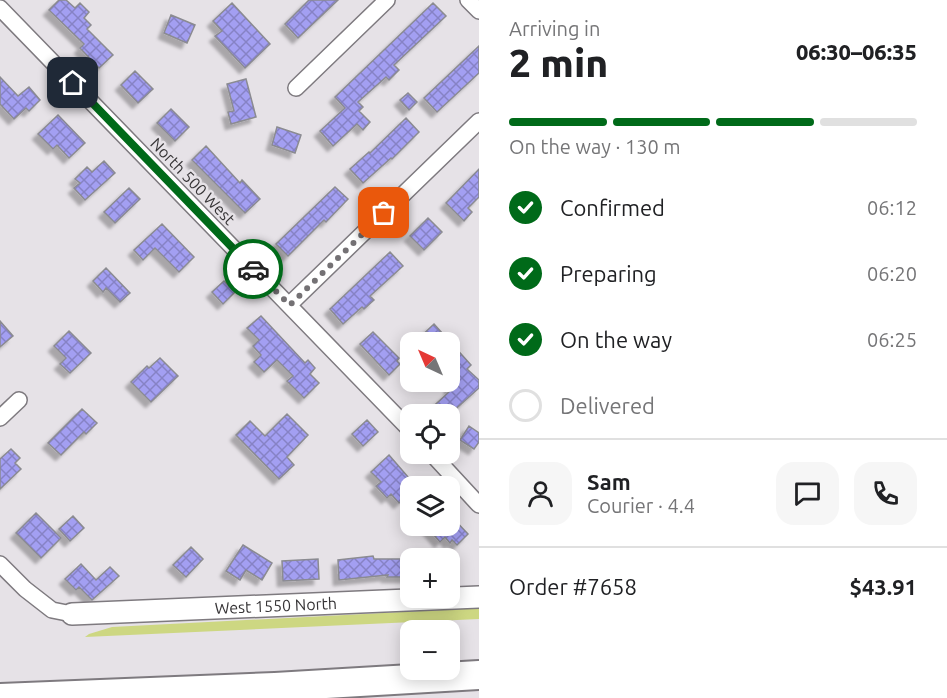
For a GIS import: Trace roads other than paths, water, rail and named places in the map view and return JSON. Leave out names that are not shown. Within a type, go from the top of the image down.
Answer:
[{"type":"highway","points":[[0,698],[275,687],[479,675]]},
{"type":"street","points":[[296,88],[387,0]]},
{"type":"street","points":[[468,0],[479,11]]},
{"type":"street","name":"North 500 West","points":[[0,8],[400,420]]},
{"type":"street","points":[[290,305],[479,121]]},
{"type":"street","points":[[0,418],[19,400]]},
{"type":"street","points":[[441,464],[479,505]]},
{"type":"street","points":[[0,564],[25,590],[52,610],[72,614]]},
{"type":"street","name":"West 1550 North","points":[[72,614],[479,597]]}]
